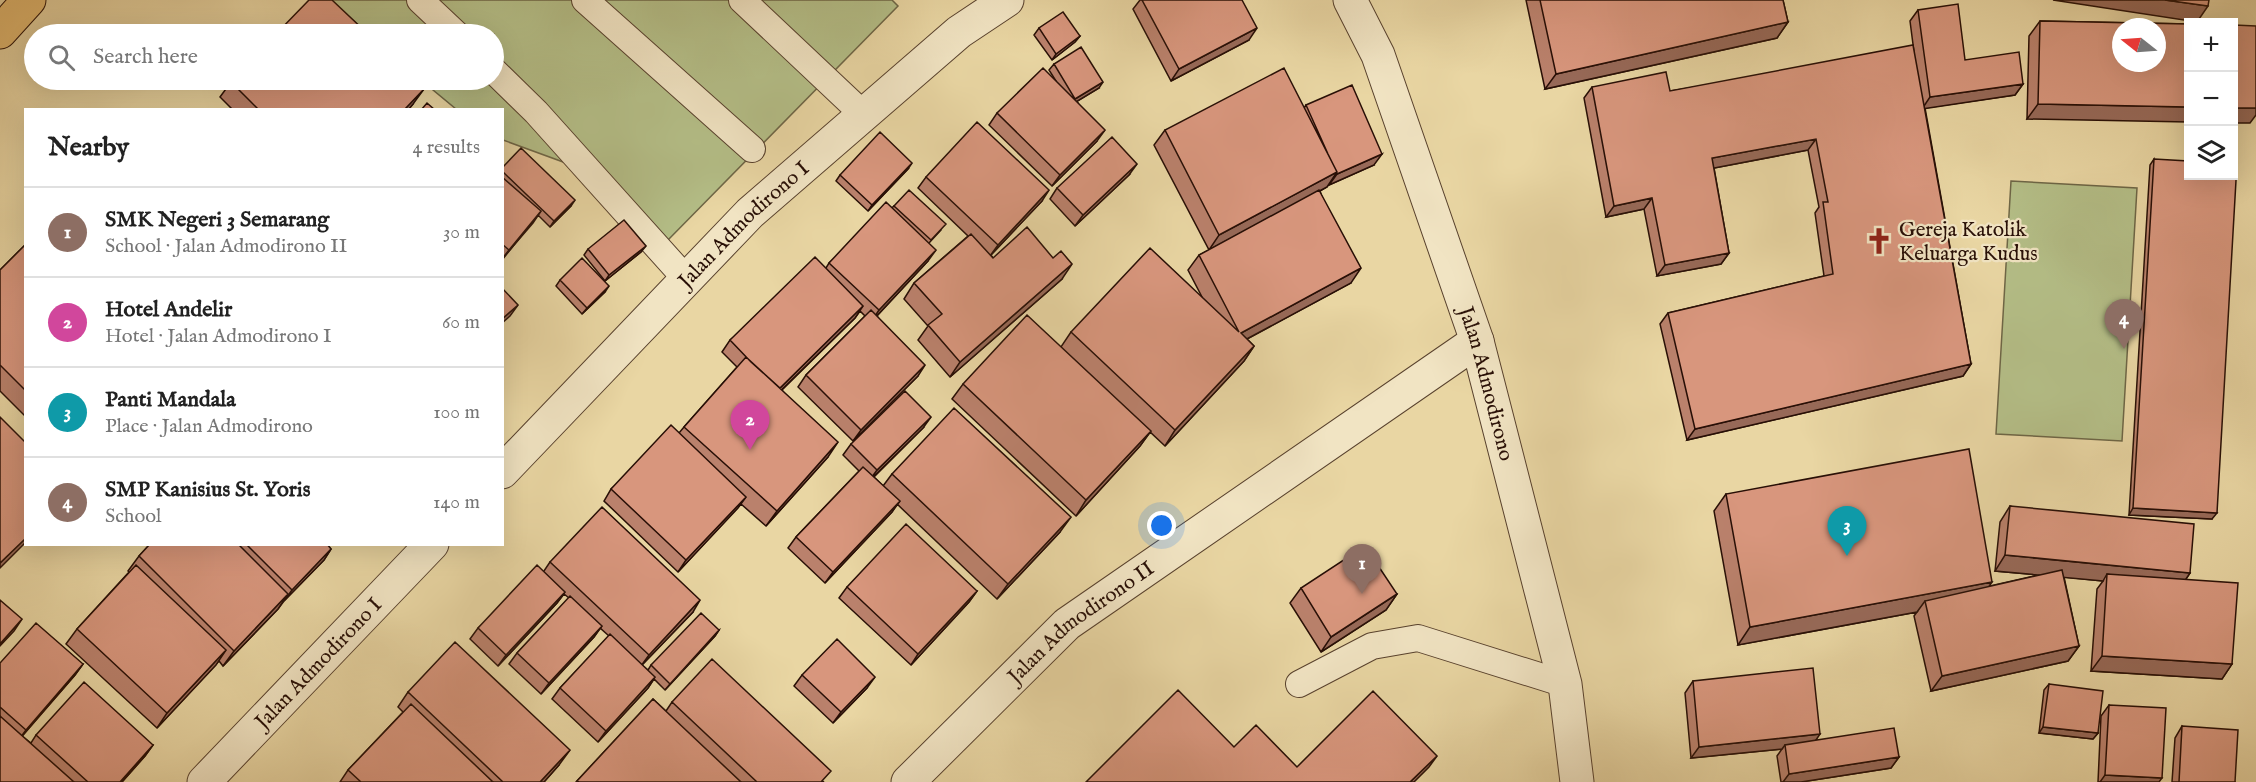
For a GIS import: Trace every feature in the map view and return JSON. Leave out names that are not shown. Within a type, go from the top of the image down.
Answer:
[{"type":"main road","points":[[0,32],[29,0]]},
{"type":"street","name":"Jalan Admodirono I","points":[[504,469],[750,213],[959,32],[1007,0]]},
{"type":"street","name":"Jalan Admodirono","points":[[1350,0],[1378,55],[1477,341],[1565,684],[1577,782]]},
{"type":"street","name":"Jalan Admodirono II","points":[[908,782],[1067,624],[1477,341]]},
{"type":"street","name":"Jalan Admodirono I","points":[[204,782],[430,546]]},
{"type":"lane","points":[[420,0],[445,24]]},
{"type":"lane","points":[[585,0],[753,149]]},
{"type":"lane","points":[[742,0],[864,115]]},
{"type":"lane","points":[[504,81],[536,112],[687,280]]},
{"type":"lane","points":[[1299,684],[1372,646],[1418,638],[1565,684]]},
{"type":"green space","points":[[329,0],[892,0],[898,6],[668,240],[585,170],[504,140],[504,108],[455,108],[433,90],[504,90],[504,24],[357,24]]},
{"type":"green space","points":[[2011,181],[2137,188],[2122,441],[1996,434]]},
{"type":"building","points":[[309,0],[332,0],[357,24],[286,24]]},
{"type":"building","points":[[1142,0],[1242,0],[1257,28],[1179,69]]},
{"type":"building","points":[[1540,0],[1783,0],[1788,22],[1556,74]]},
{"type":"building","points":[[2165,0],[2209,0],[2208,6]]},
{"type":"building","points":[[1958,4],[1965,60],[2019,52],[2023,84],[1930,97],[1918,10]]},
{"type":"building","points":[[1063,12],[1080,36],[1056,54],[1039,28]]},
{"type":"building","points":[[2040,21],[2112,22],[2112,72],[2166,72],[2166,24],[2184,24],[2184,107],[2038,104]]},
{"type":"building","points":[[2238,25],[2256,26],[2256,108],[2238,108]]},
{"type":"building","name":"Gereja Katolik Keluarga Kudus","points":[[1913,45],[1971,364],[1695,429],[1668,313],[1833,274],[1823,202],[1828,202],[1816,139],[1712,158],[1729,253],[1665,265],[1652,198],[1614,206],[1592,87],[1666,72],[1670,91]]},
{"type":"building","points":[[1081,47],[1103,82],[1075,99],[1054,64]]},
{"type":"building","points":[[1043,68],[1105,130],[1060,175],[997,113]]},
{"type":"building","points":[[1284,68],[1337,172],[1219,235],[1165,130]]},
{"type":"building","points":[[1352,85],[1382,154],[1337,174],[1306,105]]},
{"type":"building","points":[[239,90],[423,90],[406,108],[257,108]]},
{"type":"building","points":[[427,103],[433,108],[423,108]]},
{"type":"building","points":[[977,122],[1049,190],[998,245],[926,177]]},
{"type":"building","points":[[880,132],[912,163],[872,205],[840,175]]},
{"type":"building","points":[[1112,137],[1137,164],[1083,215],[1057,188]]},
{"type":"building","points":[[521,148],[575,200],[554,221],[504,173],[504,166]]},
{"type":"building","points":[[2154,159],[2184,161],[2184,180],[2236,180],[2217,513],[2133,508]]},
{"type":"building","points":[[504,179],[541,211],[509,250],[504,246]]},
{"type":"building","points":[[909,190],[946,224],[931,240],[894,206]]},
{"type":"building","points":[[1319,190],[1361,268],[1241,333],[1254,346],[1175,430],[1071,332],[1150,248],[1239,332],[1199,255]]},
{"type":"building","points":[[886,202],[936,250],[879,310],[829,263]]},
{"type":"building","points":[[624,220],[646,246],[609,275],[588,249]]},
{"type":"building","points":[[1027,227],[1053,258],[1061,251],[1072,264],[960,362],[928,325],[942,314],[914,283],[971,234],[993,258]]},
{"type":"building","points":[[24,246],[24,389],[0,365],[0,270]]},
{"type":"building","points":[[815,257],[863,306],[780,388],[730,340]]},
{"type":"building","points":[[582,258],[609,286],[587,308],[560,280]]},
{"type":"building","points":[[504,290],[518,305],[504,317]]},
{"type":"building","points":[[871,310],[925,365],[861,430],[806,375]]},
{"type":"building","points":[[1027,315],[1151,431],[1086,500],[963,384]]},
{"type":"building","points":[[746,357],[838,442],[777,511],[684,427]]},
{"type":"building","points":[[905,391],[931,417],[877,470],[851,444]]},
{"type":"building","points":[[954,408],[1071,517],[1008,584],[892,474]]},
{"type":"building","points":[[0,417],[24,441],[24,540],[0,563]]},
{"type":"building","points":[[671,425],[746,497],[686,560],[611,489]]},
{"type":"building","points":[[1969,449],[1992,582],[1750,627],[1726,494]]},
{"type":"building","points":[[863,467],[900,501],[833,572],[796,537]]},
{"type":"building","points":[[2010,506],[2194,524],[2190,573],[2005,555]]},
{"type":"building","points":[[602,507],[700,600],[649,655],[550,562]]},
{"type":"building","points":[[906,524],[977,591],[918,654],[847,587]]},
{"type":"building","points":[[148,546],[240,546],[288,594],[234,651],[139,556]]},
{"type":"building","points":[[248,546],[329,546],[331,549],[292,590]]},
{"type":"building","points":[[1365,546],[1397,594],[1331,637],[1301,588]]},
{"type":"building","points":[[136,565],[226,650],[167,713],[77,629]]},
{"type":"building","points":[[537,565],[565,592],[506,655],[478,628]]},
{"type":"building","points":[[2062,570],[2079,646],[1942,676],[1925,601]]},
{"type":"building","points":[[2107,574],[2238,583],[2232,664],[2102,656]]},
{"type":"building","points":[[570,596],[602,626],[549,683],[517,653]]},
{"type":"building","points":[[0,600],[22,619],[0,644]]},
{"type":"building","points":[[701,613],[719,630],[670,684],[651,665]]},
{"type":"building","points":[[36,623],[83,664],[26,730],[0,707],[0,663]]},
{"type":"building","points":[[610,634],[655,677],[606,731],[560,688]]},
{"type":"building","points":[[837,639],[875,677],[841,712],[802,675]]},
{"type":"building","points":[[455,642],[570,750],[540,782],[503,782],[408,692]]},
{"type":"building","points":[[712,659],[831,771],[821,782],[757,782],[672,702]]},
{"type":"building","points":[[1813,668],[1820,734],[1699,747],[1693,681]]},
{"type":"building","points":[[84,682],[153,745],[120,782],[88,782],[36,735]]},
{"type":"building","points":[[2049,684],[2103,691],[2098,733],[2043,727]]},
{"type":"building","points":[[1178,690],[1234,747],[1256,725],[1297,767],[1373,691],[1437,756],[1410,782],[1086,782]]},
{"type":"building","points":[[653,699],[741,782],[577,781]]},
{"type":"building","points":[[411,704],[493,782],[361,782],[348,770]]},
{"type":"building","points":[[2109,705],[2166,708],[2162,778],[2105,775]]},
{"type":"building","points":[[0,716],[74,782],[0,782]]},
{"type":"building","points":[[2182,726],[2238,730],[2235,782],[2179,782]]},
{"type":"building","points":[[1894,728],[1899,757],[1789,774],[1785,745]]},
{"type":"place","name":"Gereja Katolik Keluarga Kudus","points":[[1879,241]]},
{"type":"place","name":"SMP Kanisius St. Yoris","points":[[2124,349]]},
{"type":"place","name":"Hotel Andelir","points":[[750,450]]},
{"type":"place","name":"Panti Mandala","points":[[1847,556]]},
{"type":"place","name":"SMK Negeri 3 Semarang","points":[[1362,594]]}]
